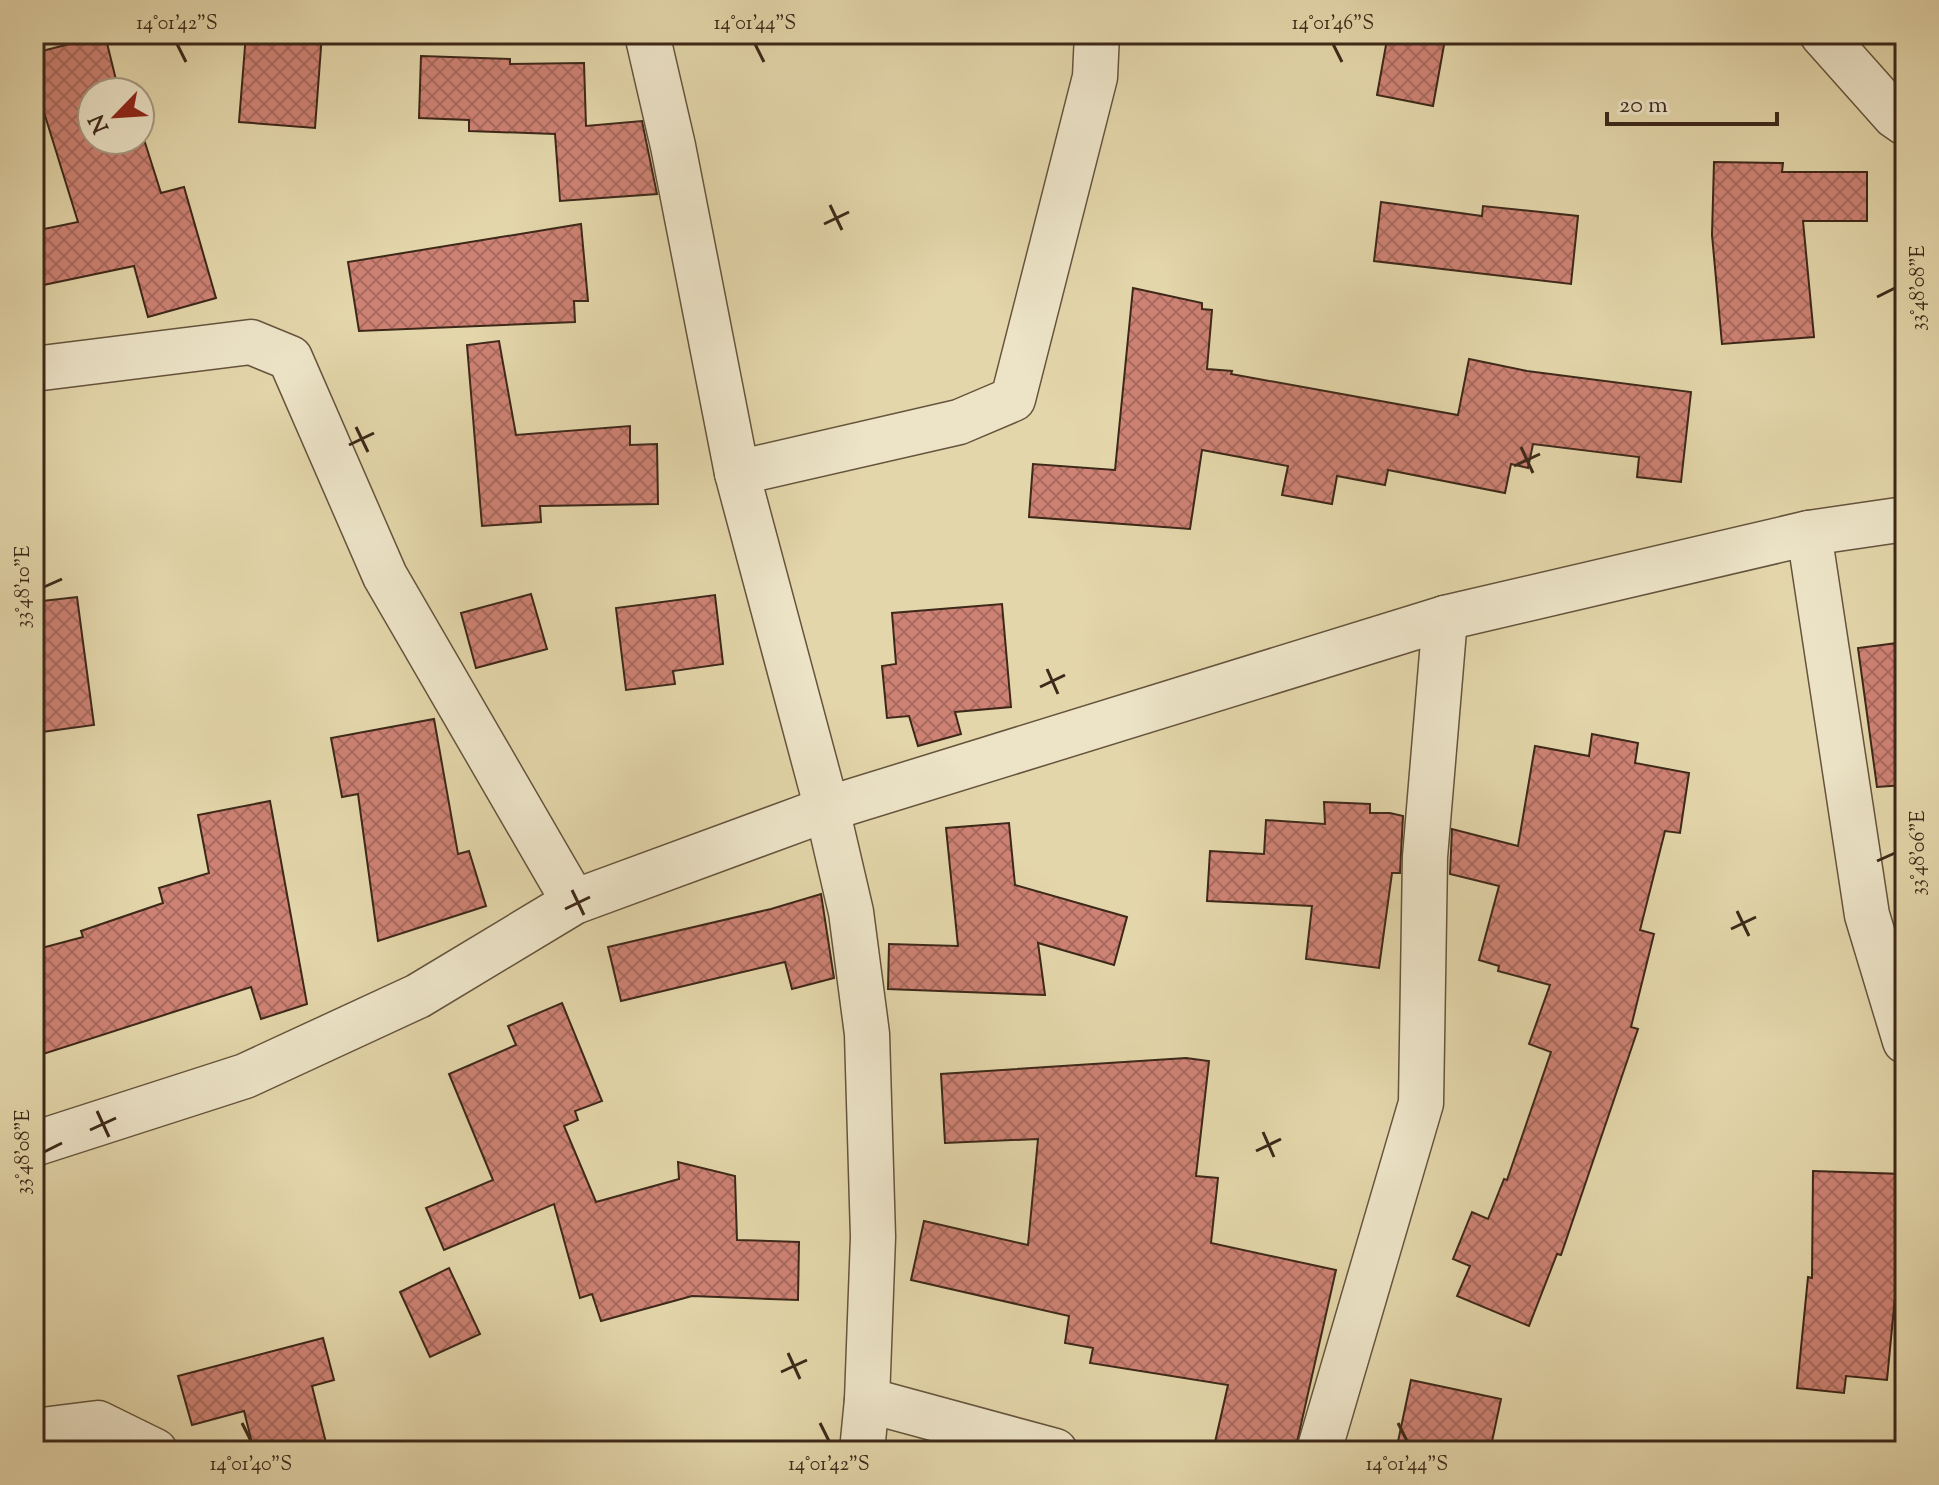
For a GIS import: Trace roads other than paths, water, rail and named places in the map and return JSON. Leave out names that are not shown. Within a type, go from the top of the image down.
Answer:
[{"type":"street","points":[[647,34],[673,146],[737,473],[827,809],[851,912],[867,1034],[873,1237],[862,1451]]},
{"type":"street","points":[[737,473],[959,422],[1013,399],[1095,77],[1097,34]]},
{"type":"street","points":[[1822,34],[1895,116],[1905,123]]},
{"type":"street","points":[[34,369],[251,342],[290,358],[385,576],[574,902]]},
{"type":"street","points":[[34,1144],[245,1076],[418,996],[574,902],[827,809],[1445,618],[1809,533],[1905,519]]},
{"type":"street","points":[[1809,533],[1867,915],[1905,1041]]},
{"type":"street","points":[[1319,1451],[1421,1103],[1425,857],[1445,618]]},
{"type":"street","points":[[867,1400],[1055,1451]]},
{"type":"street","points":[[34,1431],[98,1423],[155,1451]]}]
